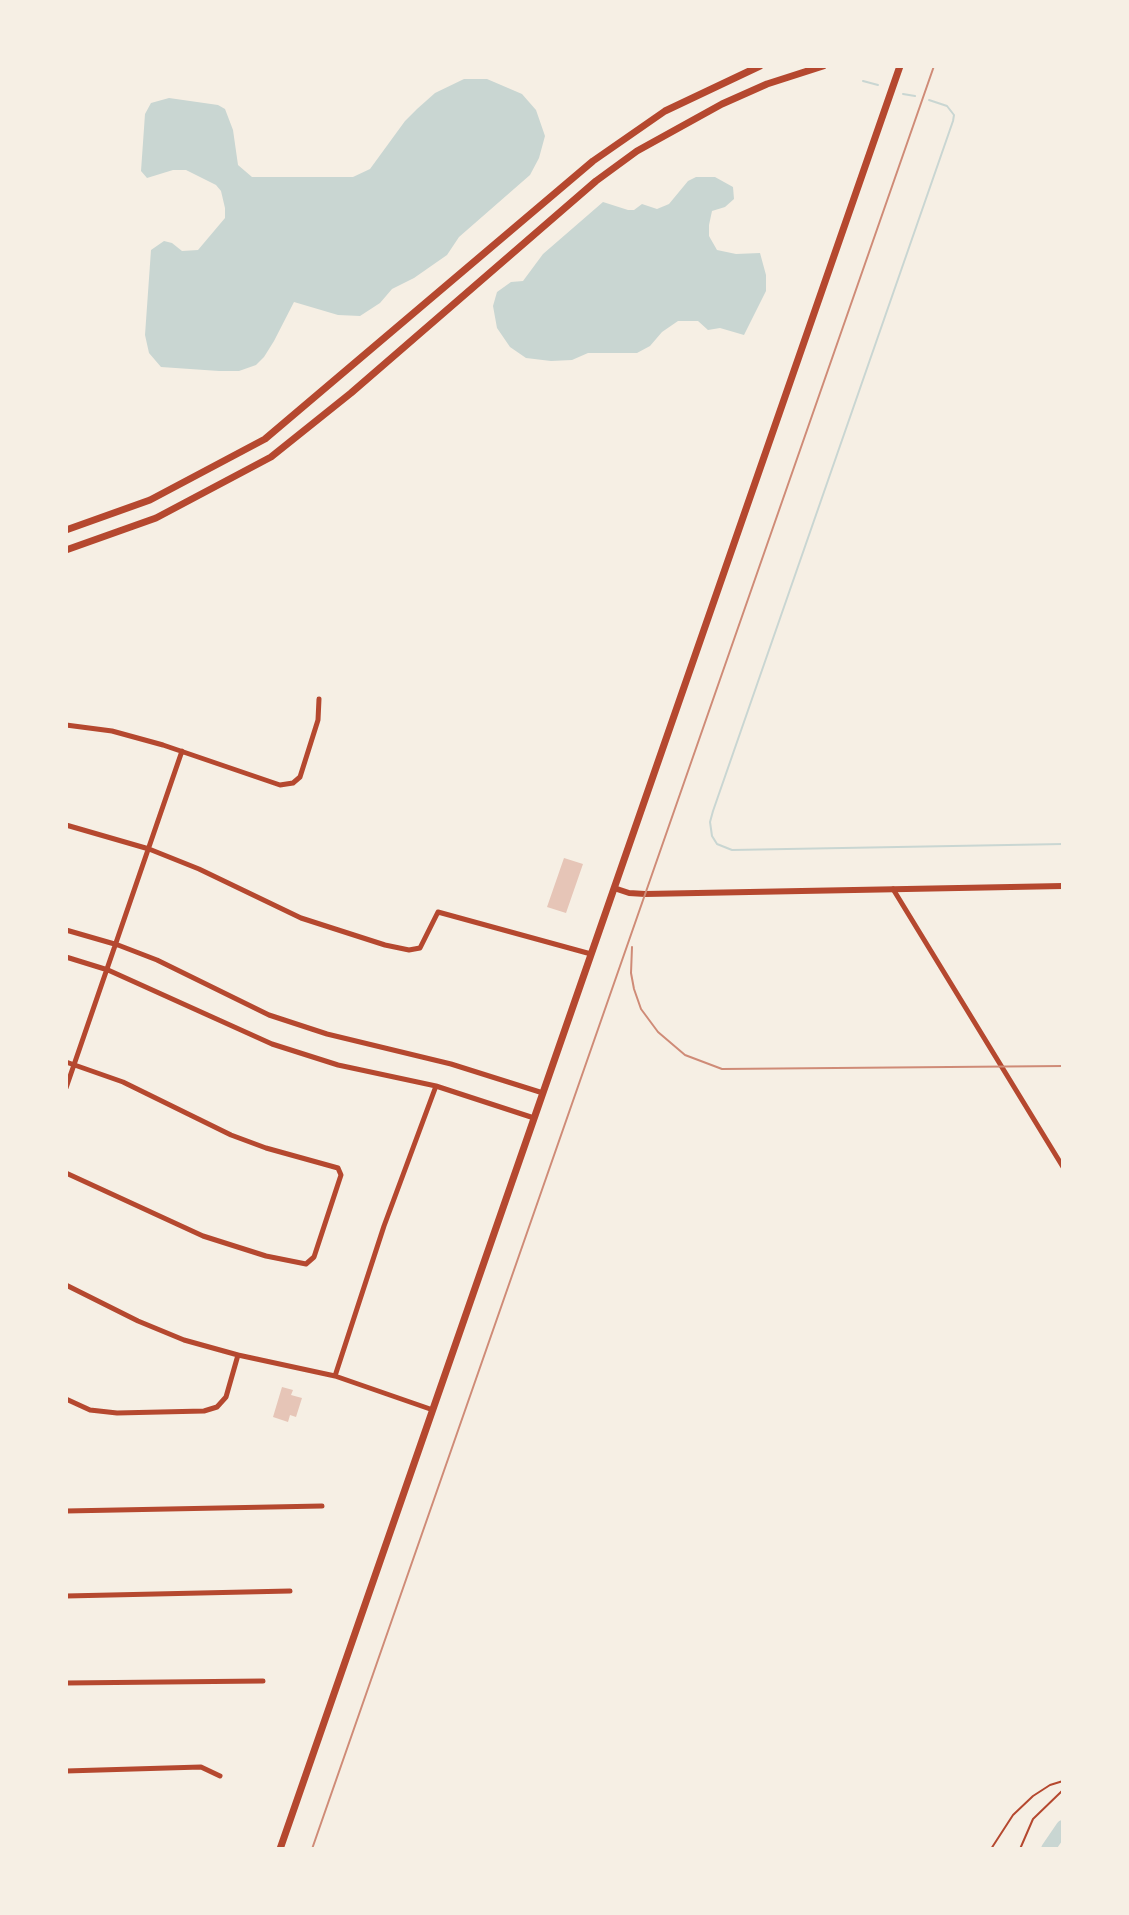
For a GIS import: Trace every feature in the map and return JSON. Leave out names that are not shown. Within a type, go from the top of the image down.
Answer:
[{"type":"main road","points":[[66,530],[128,510],[210,471],[265,439],[631,132],[665,111],[761,66],[767,84]]},
{"type":"main road","points":[[66,550],[134,528],[219,487],[271,457],[351,393],[596,181],[637,151],[696,117],[767,84],[823,66]]},
{"type":"main road","points":[[280,1849],[900,66]]},
{"type":"main road","points":[[452,282],[462,297]]},
{"type":"main road","points":[[341,378],[351,393]]},
{"type":"main road","points":[[210,471],[219,487]]},
{"type":"street","points":[[66,725],[112,731],[280,785],[293,783],[300,777],[318,720],[319,699]]},
{"type":"street","points":[[66,1088],[118,945],[182,751]]},
{"type":"street","points":[[66,825],[149,849],[199,869],[301,918],[385,945],[409,950],[420,948],[438,912],[591,954]]},
{"type":"street","points":[[614,888],[645,894],[1063,886]]},
{"type":"street","points":[[893,889],[1063,1167]]},
{"type":"street","points":[[66,930],[118,945],[187,974],[269,1015],[327,1034],[451,1064],[543,1093]]},
{"type":"street","points":[[66,957],[108,970],[272,1044],[338,1065],[436,1086],[534,1118]]},
{"type":"street","points":[[66,1062],[123,1082],[231,1135],[338,1168],[341,1175],[314,1257],[306,1264],[299,1264],[203,1236],[66,1173]]},
{"type":"street","points":[[335,1376],[384,1226],[436,1086]]},
{"type":"street","points":[[66,1285],[184,1340],[335,1376],[433,1410]]},
{"type":"street","points":[[66,1399],[90,1410],[117,1413],[204,1411],[217,1407],[226,1397],[238,1355]]},
{"type":"street","points":[[66,1511],[322,1506]]},
{"type":"street","points":[[66,1596],[290,1591]]},
{"type":"street","points":[[66,1683],[263,1681]]},
{"type":"street","points":[[66,1771],[201,1767],[220,1776]]},
{"type":"path","points":[[991,1849],[1013,1815],[1033,1796],[1063,1781]]},
{"type":"path","points":[[1020,1849],[1033,1819],[1063,1790]]},
{"type":"shaded area","points":[[464,79],[487,79],[522,94],[536,110],[545,136],[530,175],[459,237],[447,255],[392,289],[380,303],[360,316],[338,315],[294,302],[274,341],[256,365],[239,371],[161,367],[149,353],[145,335],[151,250],[164,241],[182,251],[198,250],[225,218],[225,208],[221,191],[216,185],[186,170],[173,170],[147,178],[141,171],[145,114],[151,103],[169,98],[218,105],[225,109],[233,130],[238,165],[252,177],[353,177],[370,169],[405,121],[435,93]]},
{"type":"shaded area","points":[[696,177],[715,177],[733,187],[734,199],[725,207],[712,211],[709,236],[717,250],[736,254],[760,253],[766,275],[766,291],[744,335],[720,328],[708,330],[698,321],[678,321],[662,332],[650,346],[637,353],[588,353],[572,360],[551,361],[526,358],[510,347],[497,328],[493,306],[497,292],[511,282],[523,281],[543,254],[603,202],[628,210],[642,204],[657,209],[669,204],[688,181]]},
{"type":"building","points":[[564,858],[583,864],[566,913],[547,907]]},
{"type":"building","points":[[282,1387],[293,1390],[291,1395],[302,1398],[296,1417],[290,1415],[288,1422],[273,1417]]},
{"type":"waterway","points":[[863,81],[878,85]]},
{"type":"waterway","points":[[903,94],[915,96]]},
{"type":"waterway","points":[[929,100],[947,106],[954,115],[953,121],[713,811],[710,822],[712,836],[717,844],[732,850],[1063,844]]},
{"type":"waterway","points":[[1048,1849],[1063,1827]]},
{"type":"railway","points":[[312,1849],[934,66]]},
{"type":"railway","points":[[632,947],[631,973],[641,1009],[658,1032],[685,1055],[722,1069],[1063,1066]]}]
